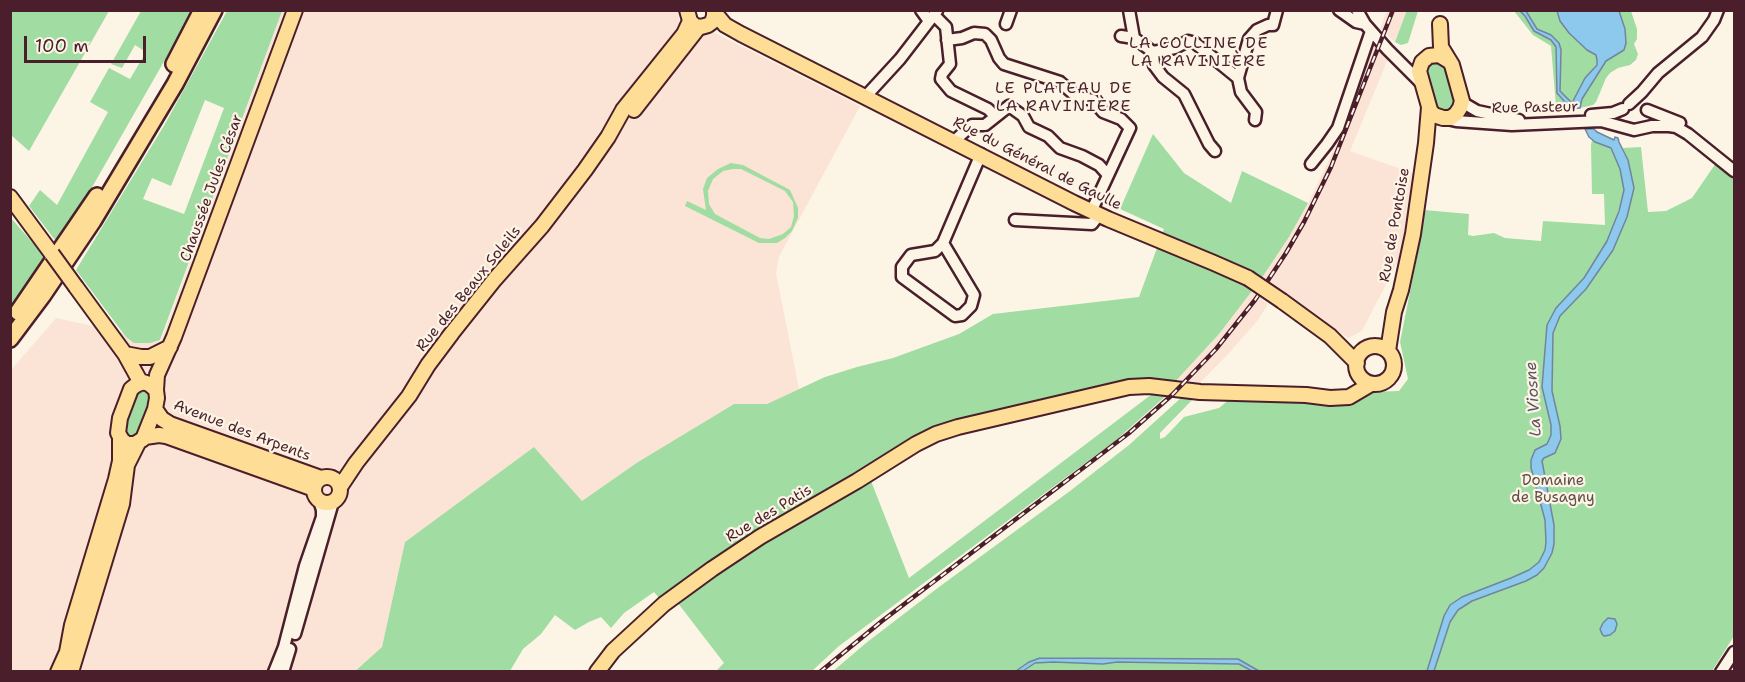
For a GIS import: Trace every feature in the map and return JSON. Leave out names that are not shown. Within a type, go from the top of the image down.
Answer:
[{"type":"highway","points":[[10,322],[101,190],[165,81],[202,10]]},
{"type":"highway","points":[[10,339],[93,221],[175,84],[214,10]]},
{"type":"main road","name":"Chaussée Jules César","points":[[146,384],[170,347],[295,10]]},
{"type":"main road","name":"Rue du Général de Gaulle","points":[[699,16],[725,25],[1095,214],[1248,278],[1330,336],[1362,374]]},
{"type":"main road","name":"Rue des Beaux Soleils","points":[[326,489],[356,463],[398,410],[452,333],[495,279],[542,226],[585,170],[623,110],[699,16]]},
{"type":"main road","points":[[1426,143],[1460,108],[1461,99],[1449,61],[1440,44],[1442,17]]},
{"type":"main road","name":"Rue de Pontoise","points":[[1388,351],[1394,312],[1413,234],[1426,143],[1428,107],[1419,71],[1442,17]]},
{"type":"main road","points":[[1425,59],[1439,55],[1449,61]]},
{"type":"main road","points":[[1428,107],[1434,115],[1449,117]]},
{"type":"main road","points":[[10,197],[125,354],[132,368],[157,398],[155,409],[142,440],[127,465],[122,504],[71,672]]},
{"type":"main road","name":"Rue de Pontoise","points":[[1368,348],[1381,337],[1394,312]]},
{"type":"main road","name":"Rue du Général de Gaulle","points":[[1330,336],[1368,348]]},
{"type":"main road","points":[[125,354],[150,357],[170,347]]},
{"type":"main road","points":[[1381,347],[1388,351],[1393,358],[1394,367],[1391,376],[1386,381],[1378,384],[1362,374],[1359,356],[1368,348],[1381,347]]},
{"type":"main road","name":"Rue des Patis","points":[[597,672],[613,651],[664,604],[760,537],[924,440],[945,430],[1129,387],[1149,386],[1200,392],[1306,395],[1329,398],[1344,393],[1362,374]]},
{"type":"main road","points":[[58,672],[67,652],[72,625],[116,479],[120,461],[118,431],[120,418],[146,384]]},
{"type":"main road","name":"Avenue des Arpents","points":[[155,409],[162,419],[170,424],[326,489]]},
{"type":"main road","name":"Avenue des Arpents","points":[[120,438],[127,444],[159,435],[166,436],[326,489]]},
{"type":"street","points":[[921,10],[933,15],[946,27],[950,64],[941,79],[951,92],[988,109],[995,116]]},
{"type":"street","points":[[1006,24],[1011,10]]},
{"type":"street","points":[[1129,10],[1134,38]]},
{"type":"street","points":[[1255,120],[1256,112],[1241,92],[1238,78],[1249,39],[1257,30],[1274,25],[1277,10]]},
{"type":"street","points":[[1339,10],[1368,27]]},
{"type":"street","points":[[1357,10],[1368,27],[1422,83]]},
{"type":"street","points":[[1718,10],[1702,37],[1664,67],[1626,107],[1621,119],[1627,128],[1634,130],[1664,126],[1676,128],[1700,143],[1734,171]]},
{"type":"street","points":[[866,96],[900,60],[933,15]]},
{"type":"street","points":[[1311,164],[1338,128],[1368,27]]},
{"type":"street","points":[[947,40],[962,38],[974,33],[985,34],[991,40],[1004,64],[1060,82],[1077,97],[1093,100],[1103,112],[1121,119],[1130,128],[1108,175],[1092,224],[1015,220]]},
{"type":"street","points":[[1121,36],[1134,38],[1153,52],[1175,48],[1188,41],[1195,43],[1238,78]]},
{"type":"street","points":[[1153,52],[1154,65],[1162,77],[1184,94],[1209,144],[1215,151]]},
{"type":"street","points":[[1395,56],[1412,61],[1425,59]]},
{"type":"street","points":[[1642,128],[1648,120],[1645,88]]},
{"type":"street","name":"Rue Pasteur","points":[[1461,99],[1477,111],[1514,119],[1571,120]]},
{"type":"street","points":[[1626,107],[1636,103],[1682,124],[1734,164]]},
{"type":"street","points":[[953,142],[972,125],[985,125],[1009,106],[1023,116],[1029,128],[1048,136],[1060,148],[1099,165],[1108,175]]},
{"type":"street","name":"Rue Pasteur","points":[[1449,117],[1512,125],[1596,118],[1626,107]]},
{"type":"street","name":"Rue Pasteur","points":[[1596,118],[1627,128]]},
{"type":"street","points":[[943,243],[974,295],[971,306],[962,315],[955,316],[902,277],[902,267],[911,255],[935,251],[943,243],[981,154]]},
{"type":"street","points":[[274,672],[284,647],[305,566],[323,514],[326,489]]},
{"type":"street","name":"Rue des Beaux Soleils","points":[[283,672],[326,489]]},
{"type":"street","points":[[1721,672],[1734,652]]},
{"type":"shaded area","points":[[282,11],[680,11],[678,15],[680,23],[702,37],[709,30],[860,106],[779,257],[776,273],[799,389],[767,404],[734,404],[638,462],[582,501],[534,447],[405,542],[382,647],[354,671],[11,672],[11,370],[56,318],[161,341]]},
{"type":"shaded area","points":[[1387,11],[1407,11],[1395,42],[1380,29]]},
{"type":"shaded area","points":[[1375,44],[1388,59],[1350,151],[1415,174],[1399,259],[1362,331],[1348,338],[1261,279],[1289,237],[1328,162]]},
{"type":"shaded area","points":[[1251,291],[1268,304],[1258,320],[1198,385],[1177,380],[1219,334]]},
{"type":"green space","points":[[11,10],[109,11],[29,151],[11,135]]},
{"type":"green space","points":[[1407,10],[1418,11],[1408,43],[1401,45],[1395,42]]},
{"type":"green space","points":[[141,11],[191,11],[91,189],[55,240],[29,206],[40,190],[57,205],[108,112],[90,102],[109,68],[130,79],[146,52],[135,45],[122,68],[111,64]]},
{"type":"green space","points":[[227,11],[282,11],[160,340],[150,343],[134,343],[126,337],[76,270],[165,124]],"holes":[[[205,100],[224,108],[184,214],[143,199],[152,178],[171,186]]]},
{"type":"green space","points":[[1514,11],[1520,11],[1534,31],[1551,40],[1556,47],[1558,95],[1571,109],[1556,106],[1551,46],[1533,35]]},
{"type":"green space","points":[[1526,11],[1557,11],[1557,14],[1587,50],[1596,55],[1597,64],[1585,78],[1572,103],[1560,91],[1561,50],[1559,43],[1551,35],[1537,29]]},
{"type":"green space","points":[[1619,11],[1631,11],[1637,29],[1637,39],[1634,44],[1638,54],[1636,60],[1610,73],[1596,102],[1580,108],[1582,99],[1606,61],[1615,56],[1626,43],[1625,29]]},
{"type":"green space","points":[[1438,61],[1445,65],[1455,101],[1453,108],[1446,112],[1437,110],[1425,74],[1430,63]]},
{"type":"green space","points":[[1153,134],[1184,173],[1231,203],[1242,171],[1308,203],[1261,279],[1219,334],[1174,383],[1155,378],[1121,380],[941,424],[925,431],[660,599],[654,592],[624,613],[611,628],[601,617],[575,630],[555,615],[541,634],[523,649],[510,671],[354,672],[382,647],[405,542],[534,447],[582,501],[638,462],[734,404],[767,404],[825,377],[893,358],[959,334],[993,314],[1139,297],[1164,229],[1120,209]]},
{"type":"green space","name":"Domaine de Busagny","points":[[1592,140],[1611,148],[1620,169],[1624,190],[1614,226],[1624,226],[1628,160],[1623,148],[1641,147],[1648,212],[1666,211],[1692,198],[1716,163],[1734,178],[1734,636],[1712,671],[832,672],[939,587],[1129,445],[1182,397],[1193,399],[1160,433],[1160,439],[1165,437],[1184,417],[1219,408],[1231,398],[1258,401],[1305,401],[1336,405],[1355,400],[1370,392],[1399,391],[1408,379],[1400,342],[1421,237],[1424,210],[1469,214],[1468,235],[1473,236],[1494,233],[1505,238],[1541,241],[1543,221],[1605,225],[1604,194],[1592,194]]},
{"type":"green space","points":[[731,163],[743,165],[790,190],[798,208],[798,218],[792,231],[777,243],[759,243],[685,206],[687,201],[706,210],[703,189],[707,178],[718,169]],"holes":[[[741,169],[785,191],[793,202],[794,216],[791,227],[783,234],[769,239],[760,238],[715,214],[709,204],[708,191],[713,179],[723,171]]]},
{"type":"green space","points":[[11,218],[46,258],[11,309]]},
{"type":"green space","points":[[143,389],[148,390],[150,394],[146,414],[134,438],[125,432],[127,418],[136,394]]},
{"type":"green space","points":[[1156,391],[1168,394],[1115,441],[839,646],[812,671],[716,671],[724,663],[677,602],[757,548],[871,481],[909,578]]},
{"type":"water","points":[[1520,11],[1526,11],[1537,29],[1551,35],[1559,43],[1561,50],[1560,91],[1572,103],[1585,78],[1597,65],[1597,60],[1596,55],[1587,50],[1569,33],[1560,21],[1557,11],[1619,11],[1625,29],[1624,50],[1606,61],[1582,99],[1580,108],[1571,109],[1557,93],[1556,47],[1551,40],[1534,31]]},
{"type":"water","points":[[1585,129],[1594,129],[1614,140],[1615,137],[1618,138],[1628,160],[1634,188],[1627,217],[1613,250],[1586,289],[1560,316],[1553,333],[1552,391],[1561,439],[1555,453],[1542,461],[1554,525],[1552,553],[1544,568],[1537,575],[1472,601],[1458,610],[1450,622],[1434,671],[1427,671],[1444,616],[1450,605],[1462,597],[1529,570],[1539,562],[1545,550],[1545,520],[1531,468],[1531,460],[1535,450],[1547,444],[1551,435],[1551,425],[1542,387],[1547,325],[1556,308],[1584,278],[1607,241],[1619,211],[1624,190],[1620,169],[1611,148],[1595,142]]},
{"type":"water","points":[[1608,618],[1615,619],[1617,624],[1615,631],[1604,636],[1600,629]]},
{"type":"water","points":[[1040,658],[1238,659],[1259,671],[1252,671],[1239,664],[1053,662],[1035,663],[1023,671],[1016,671]]},
{"type":"railway","points":[[820,672],[882,621],[1129,433],[1172,395],[1216,349],[1255,300],[1304,222],[1331,167],[1393,10]]},
{"type":"district","name":"LA COLLINE DE LA RAVINIÈRE","points":[[1199,53]]},
{"type":"district","name":"LE PLATEAU DE LA RAVINIÈRE","points":[[1064,98]]},
{"type":"water label","name":"La Viosne","points":[[1534,399]]}]
